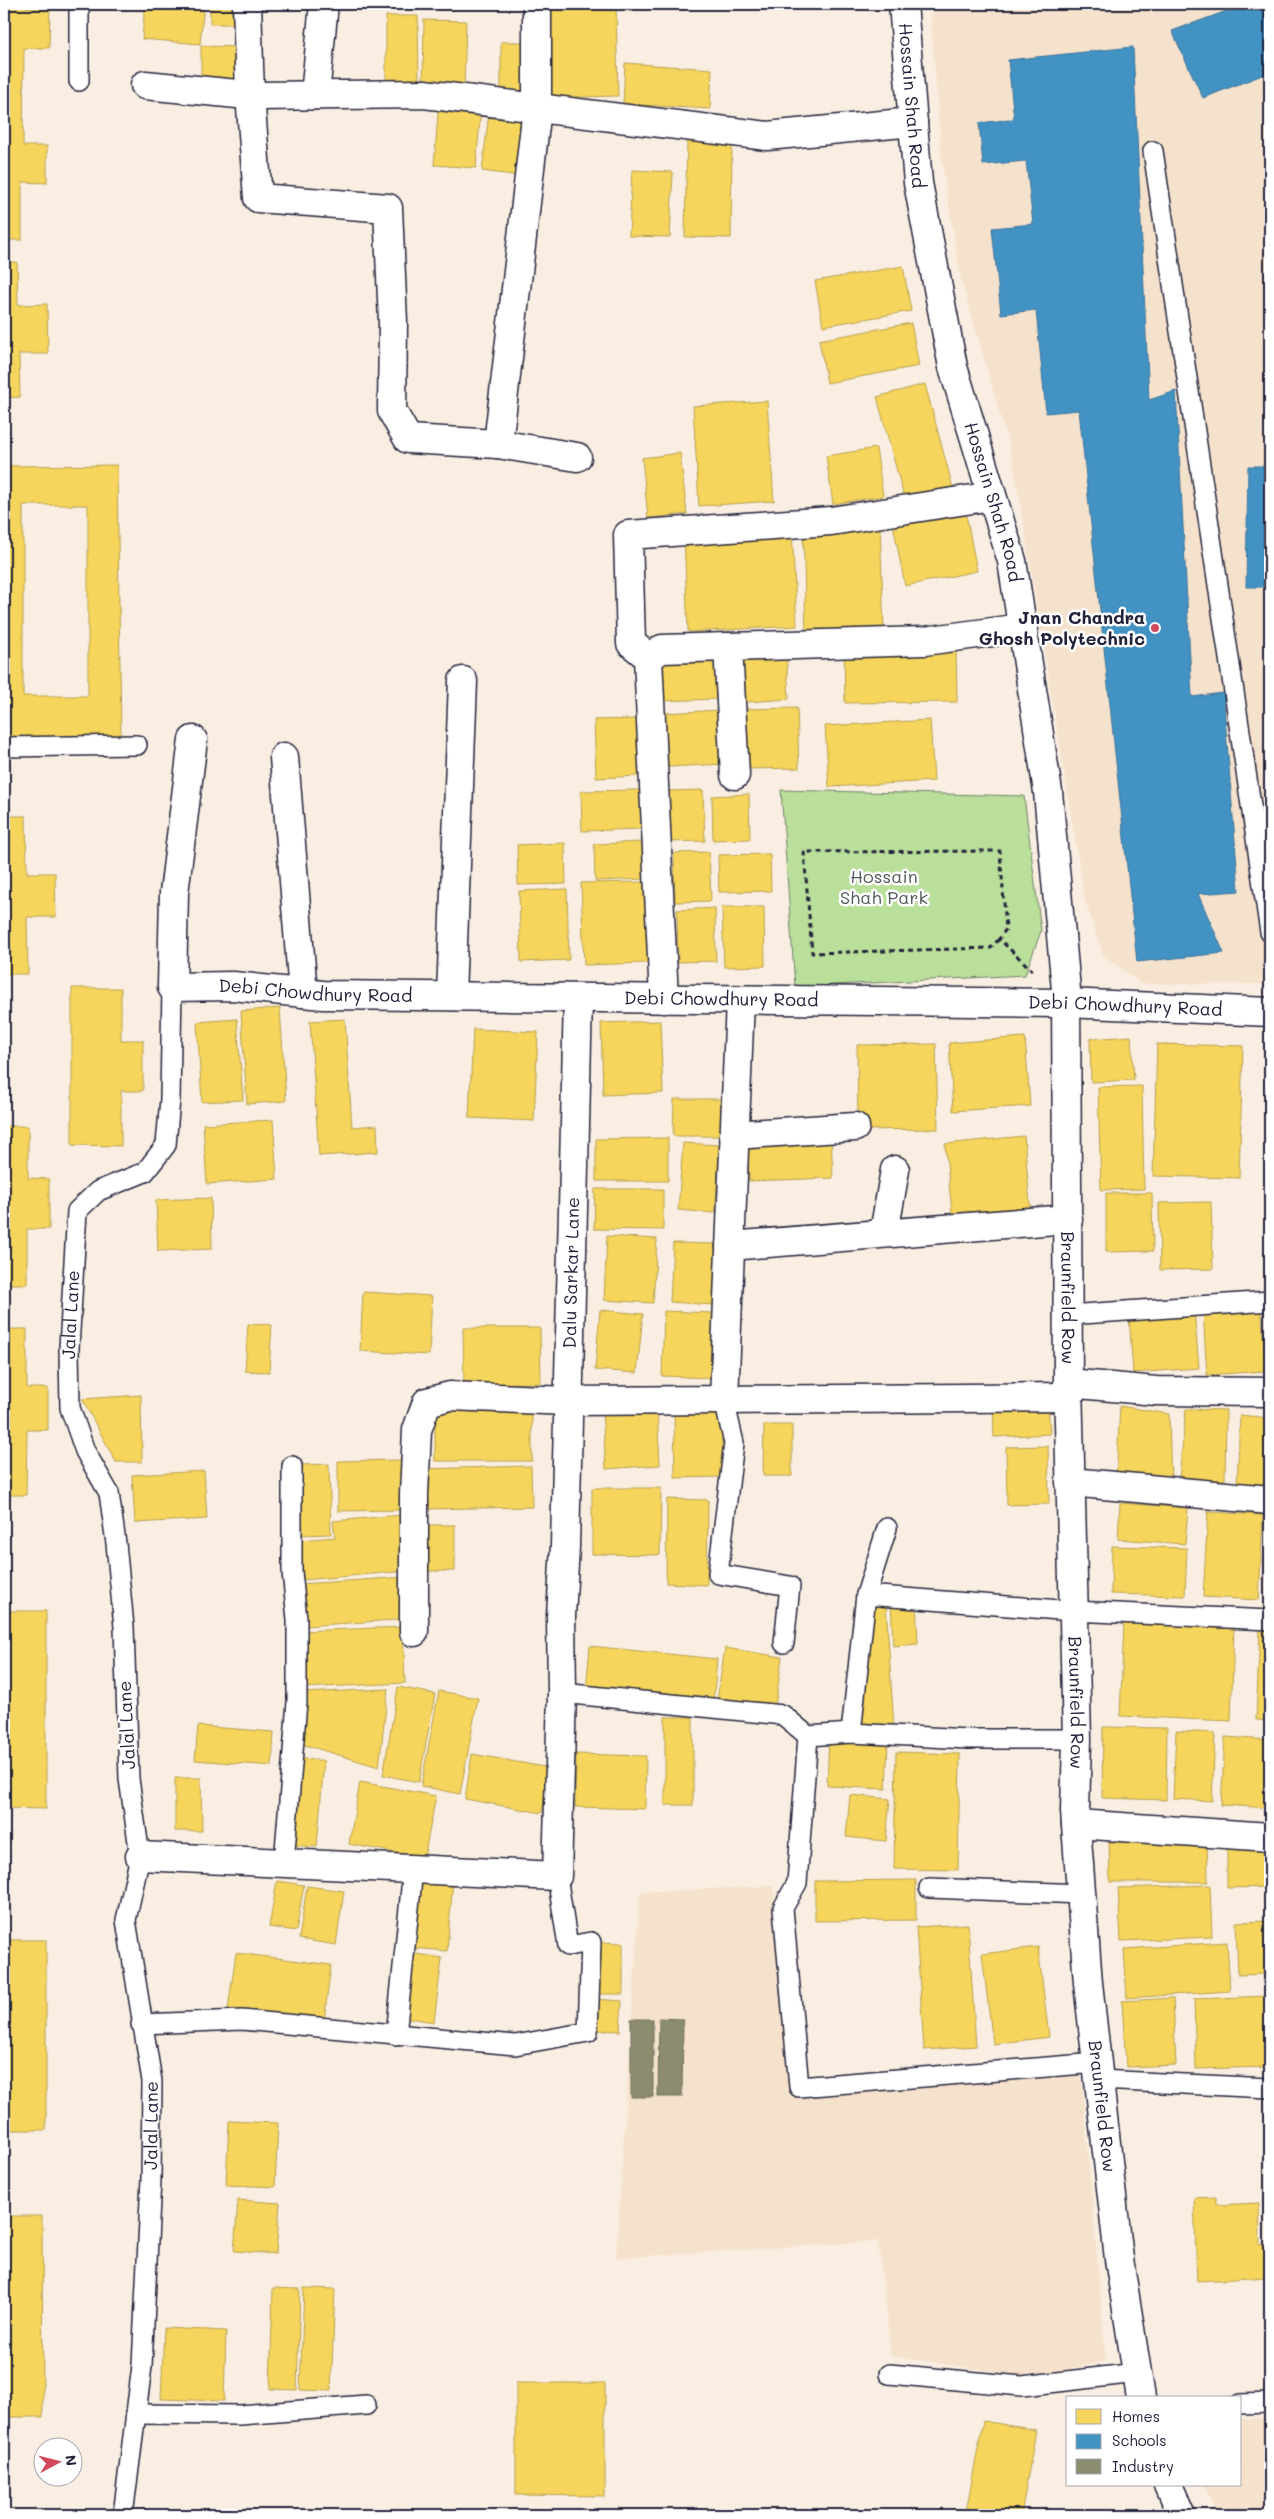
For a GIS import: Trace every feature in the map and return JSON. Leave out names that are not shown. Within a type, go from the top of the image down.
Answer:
[{"type":"street","points":[[247,4],[250,95],[258,198],[388,208],[394,322],[392,411],[408,439],[498,444],[578,457]]},
{"type":"street","points":[[315,95],[324,4]]},
{"type":"street","points":[[498,444],[537,108],[537,4]]},
{"type":"street","name":"Hossain Shah Road","points":[[904,4],[918,183],[953,367],[1012,561],[1023,628],[1048,792],[1066,1003]]},
{"type":"street","points":[[145,85],[250,95],[424,94],[767,136],[913,122]]},
{"type":"street","points":[[664,999],[648,657],[631,642],[628,535],[830,521],[992,496]]},
{"type":"street","points":[[648,657],[662,649],[924,640],[1023,628]]},
{"type":"street","points":[[728,646],[735,775]]},
{"type":"street","points":[[451,996],[463,681]]},
{"type":"street","points":[[172,987],[174,893],[193,740]]},
{"type":"street","points":[[284,757],[303,993]]},
{"type":"street","name":"Debi Chowdhury Road","points":[[172,987],[233,986],[303,993],[451,996],[1066,1003],[1270,1012]]},
{"type":"street","name":"Dalu Sarkar Lane","points":[[557,1876],[562,1693],[561,1616],[566,1546],[578,998]]},
{"type":"street","points":[[724,1400],[740,1000]]},
{"type":"street","name":"Braunfield Row","points":[[1066,1003],[1070,1482],[1077,1740],[1076,1824],[1088,1983],[1119,2259],[1139,2385]]},
{"type":"street","points":[[734,1135],[855,1127]]},
{"type":"street","points":[[884,1233],[895,1170]]},
{"type":"street","points":[[730,1246],[842,1239],[884,1233],[1068,1219]]},
{"type":"street","points":[[414,1632],[414,1494],[417,1430],[427,1402],[450,1396],[568,1401],[724,1400],[1069,1390],[1270,1392]]},
{"type":"street","points":[[1070,1482],[1270,1500]]},
{"type":"street","points":[[1076,1824],[1270,1837]]},
{"type":"street","points":[[140,1856],[557,1876]]},
{"type":"street","points":[[1168,2486],[1182,2515]]},
{"type":"lane","points":[[79,4],[79,81]]},
{"type":"lane","points":[[1153,151],[1270,932]]},
{"type":"lane","points":[[4,747],[137,745]]},
{"type":"lane","name":"Jalal Lane","points":[[123,2515],[142,2366],[152,2081],[141,2024],[126,1920],[140,1856],[129,1779],[124,1626],[116,1543],[108,1492],[85,1451],[70,1408],[69,1348],[77,1211],[98,1191],[145,1172],[166,1145],[170,1099],[172,987]]},
{"type":"lane","points":[[1068,1315],[1270,1301]]},
{"type":"lane","points":[[724,1400],[734,1443],[718,1574],[790,1586],[784,1643]]},
{"type":"lane","points":[[284,1863],[296,1702],[297,1619],[292,1572],[292,1466]]},
{"type":"lane","points":[[851,1733],[866,1595],[887,1528]]},
{"type":"lane","points":[[866,1595],[1073,1611],[1270,1620]]},
{"type":"lane","points":[[562,1693],[783,1716],[808,1736],[851,1733],[968,1739],[1077,1740]]},
{"type":"lane","points":[[808,1736],[796,1883],[782,1908],[799,2087],[1098,2071],[1270,2088]]},
{"type":"lane","points":[[396,2035],[413,1869]]},
{"type":"lane","points":[[141,2024],[242,2020],[515,2045],[588,2032],[591,1942],[568,1946],[557,1876]]},
{"type":"lane","points":[[929,1888],[1082,1894]]},
{"type":"lane","points":[[889,2374],[1022,2386],[1139,2385]]},
{"type":"lane","points":[[1242,2404],[1270,2403]]},
{"type":"lane","points":[[136,2414],[240,2415],[366,2405]]},
{"type":"path","points":[[1000,851],[1006,929],[999,939],[991,948],[812,953],[804,852],[1000,851]]},
{"type":"path","points":[[999,939],[1066,1003]]},
{"type":"shaded area","name":"Jnan Chandra Ghosh Polytechnic","points":[[930,4],[1270,4],[1270,984],[1142,984],[1103,955],[1085,900],[1013,460],[960,275],[942,163]]},
{"type":"shaded area","points":[[773,1886],[792,2097],[1081,2071],[1106,2361],[1030,2377],[891,2356],[878,2241],[616,2258],[640,1892]]},
{"type":"shaded area","points":[[1270,2417],[1270,2515],[1216,2515],[1204,2486],[1242,2486],[1242,2419]]},
{"type":"green space","name":"Hossain Shah Park","points":[[781,790],[1024,796],[1041,931],[1025,975],[795,987]]},
{"type":"building: Homes","points":[[4,4],[25,4],[25,7],[50,8],[49,48],[24,48],[23,146],[47,146],[47,183],[22,182],[22,240],[4,240]]},
{"type":"building: Homes","points":[[145,4],[204,4],[200,44],[142,39]]},
{"type":"building: Homes","points":[[210,4],[242,4],[241,24],[210,24]]},
{"type":"building: Homes","points":[[543,4],[616,4],[618,96],[546,98]]},
{"type":"building: Homes","points":[[386,16],[418,16],[419,87],[386,87]]},
{"type":"building: Homes","points":[[424,20],[466,21],[464,86],[423,85]]},
{"type":"building: Homes","points":[[501,42],[531,42],[531,97],[501,97]]},
{"type":"building: Homes","points":[[201,46],[243,47],[243,88],[201,87]]},
{"type":"building: Homes","points":[[625,63],[712,69],[710,109],[623,104]]},
{"type":"building: Homes","points":[[439,102],[481,106],[476,168],[434,165]]},
{"type":"building: Homes","points":[[490,104],[529,109],[521,176],[482,171]]},
{"type":"building: Homes","points":[[687,139],[732,140],[731,238],[685,237]]},
{"type":"building: Homes","points":[[632,170],[673,172],[670,237],[629,236]]},
{"type":"building: Homes","points":[[4,262],[17,262],[18,305],[47,304],[48,354],[19,354],[20,397],[4,398]]},
{"type":"building: Homes","points":[[903,266],[911,311],[823,326],[815,281]]},
{"type":"building: Homes","points":[[911,323],[919,366],[827,383],[819,340]]},
{"type":"building: Homes","points":[[925,384],[953,488],[905,501],[877,397]]},
{"type":"building: Homes","points":[[767,401],[774,501],[699,506],[693,406]]},
{"type":"building: Homes","points":[[876,448],[883,496],[833,504],[826,456]]},
{"type":"building: Homes","points":[[680,453],[687,514],[648,518],[642,458]]},
{"type":"building: Homes","points":[[117,465],[121,737],[4,738],[4,466]],"holes":[[[23,505],[88,505],[88,696],[23,696]]]},
{"type":"building: Homes","points":[[964,504],[977,571],[905,586],[892,519]]},
{"type":"building: Homes","points":[[880,526],[884,630],[806,633],[803,529]]},
{"type":"building: Homes","points":[[792,532],[797,626],[688,632],[684,537]]},
{"type":"building: Homes","points":[[956,644],[957,702],[845,703],[844,646]]},
{"type":"building: Homes","points":[[786,649],[789,699],[746,702],[742,652]]},
{"type":"building: Homes","points":[[715,652],[716,699],[663,701],[661,654]]},
{"type":"building: Homes","points":[[797,708],[799,768],[746,769],[744,709]]},
{"type":"building: Homes","points":[[722,710],[725,764],[668,767],[664,713]]},
{"type":"building: Homes","points":[[638,719],[640,776],[596,778],[594,720]]},
{"type":"building: Homes","points":[[930,720],[934,781],[829,787],[825,726]]},
{"type":"building: Homes","points":[[640,790],[641,829],[582,831],[581,791]]},
{"type":"building: Homes","points":[[703,790],[705,841],[668,842],[666,791]]},
{"type":"building: Homes","points":[[749,794],[750,839],[713,840],[712,796]]},
{"type":"building: Homes","points":[[4,816],[26,816],[27,873],[55,873],[56,917],[27,917],[28,974],[4,974]]},
{"type":"building: Homes","points":[[644,842],[645,879],[595,881],[594,844]]},
{"type":"building: Homes","points":[[565,843],[566,884],[518,885],[517,845]]},
{"type":"building: Homes","points":[[709,852],[711,901],[675,902],[674,853]]},
{"type":"building: Homes","points":[[770,854],[771,891],[719,892],[718,855]]},
{"type":"building: Homes","points":[[646,882],[648,963],[584,965],[581,883]]},
{"type":"building: Homes","points":[[567,889],[569,960],[521,962],[519,891]]},
{"type":"building: Homes","points":[[722,907],[764,907],[765,966],[724,967]]},
{"type":"building: Homes","points":[[715,908],[716,961],[678,962],[677,910]]},
{"type":"building: Homes","points":[[72,988],[121,988],[121,1040],[143,1040],[143,1091],[121,1091],[121,1146],[72,1145]]},
{"type":"building: Homes","points":[[280,1008],[286,1101],[247,1104],[241,1011]]},
{"type":"building: Homes","points":[[237,1019],[243,1100],[202,1102],[197,1022]]},
{"type":"building: Homes","points":[[345,1019],[352,1127],[377,1125],[378,1152],[319,1156],[310,1021]]},
{"type":"building: Homes","points":[[660,1021],[663,1093],[603,1095],[601,1023]]},
{"type":"building: Homes","points":[[473,1029],[538,1032],[534,1121],[469,1118]]},
{"type":"building: Homes","points":[[1131,1036],[1134,1080],[1091,1082],[1090,1039]]},
{"type":"building: Homes","points":[[1025,1037],[1030,1106],[953,1111],[949,1043]]},
{"type":"building: Homes","points":[[936,1044],[938,1129],[858,1130],[857,1045]]},
{"type":"building: Homes","points":[[1157,1044],[1243,1046],[1239,1178],[1153,1176]]},
{"type":"building: Homes","points":[[1264,1055],[1270,1055],[1270,1175],[1267,1175]]},
{"type":"building: Homes","points":[[1142,1086],[1144,1189],[1101,1190],[1098,1087]]},
{"type":"building: Homes","points":[[674,1099],[721,1099],[721,1136],[673,1136]]},
{"type":"building: Homes","points":[[273,1120],[277,1179],[207,1184],[203,1124]]},
{"type":"building: Homes","points":[[4,1126],[28,1126],[28,1178],[49,1179],[49,1229],[27,1229],[27,1284],[4,1284]]},
{"type":"building: Homes","points":[[831,1134],[833,1178],[749,1181],[748,1137]]},
{"type":"building: Homes","points":[[1024,1136],[1031,1216],[953,1223],[945,1144]]},
{"type":"building: Homes","points":[[668,1138],[668,1181],[596,1181],[596,1139]]},
{"type":"building: Homes","points":[[683,1143],[720,1145],[715,1213],[678,1210]]},
{"type":"building: Homes","points":[[595,1189],[663,1189],[663,1230],[594,1229]]},
{"type":"building: Homes","points":[[1106,1193],[1152,1193],[1153,1251],[1106,1252]]},
{"type":"building: Homes","points":[[211,1198],[212,1249],[158,1251],[156,1200]]},
{"type":"building: Homes","points":[[1211,1202],[1213,1269],[1160,1270],[1159,1203]]},
{"type":"building: Homes","points":[[607,1236],[657,1239],[653,1303],[604,1300]]},
{"type":"building: Homes","points":[[673,1243],[716,1244],[714,1305],[670,1302]]},
{"type":"building: Homes","points":[[363,1292],[432,1296],[429,1355],[360,1351]]},
{"type":"building: Homes","points":[[1261,1306],[1266,1371],[1207,1375],[1203,1311]]},
{"type":"building: Homes","points":[[600,1310],[643,1314],[637,1373],[595,1370]]},
{"type":"building: Homes","points":[[1194,1310],[1199,1368],[1133,1373],[1129,1315]]},
{"type":"building: Homes","points":[[664,1311],[713,1313],[711,1378],[662,1376]]},
{"type":"building: Homes","points":[[248,1324],[272,1325],[269,1372],[245,1371]]},
{"type":"building: Homes","points":[[463,1328],[540,1328],[541,1383],[464,1384]]},
{"type":"building: Homes","points":[[4,1329],[27,1329],[27,1388],[48,1388],[48,1430],[27,1430],[26,1495],[4,1495]]},
{"type":"building: Homes","points":[[141,1395],[142,1462],[116,1462],[82,1399]]},
{"type":"building: Homes","points":[[1048,1402],[1050,1434],[994,1437],[993,1405]]},
{"type":"building: Homes","points":[[1120,1406],[1169,1414],[1171,1484],[1116,1481]]},
{"type":"building: Homes","points":[[435,1407],[532,1407],[532,1461],[435,1461]]},
{"type":"building: Homes","points":[[657,1408],[660,1465],[606,1469],[602,1412]]},
{"type":"building: Homes","points":[[721,1408],[723,1477],[675,1478],[674,1409]]},
{"type":"building: Homes","points":[[1186,1409],[1226,1410],[1225,1480],[1179,1479]]},
{"type":"building: Homes","points":[[1240,1415],[1270,1418],[1270,1486],[1237,1486]]},
{"type":"building: Homes","points":[[764,1425],[792,1425],[792,1476],[763,1476]]},
{"type":"building: Homes","points":[[1048,1446],[1049,1504],[1007,1505],[1006,1447]]},
{"type":"building: Homes","points":[[404,1460],[404,1510],[338,1511],[338,1461]]},
{"type":"building: Homes","points":[[329,1464],[331,1534],[298,1535],[297,1465]]},
{"type":"building: Homes","points":[[531,1466],[532,1507],[424,1509],[422,1469]]},
{"type":"building: Homes","points":[[204,1471],[207,1519],[135,1523],[132,1475]]},
{"type":"building: Homes","points":[[592,1488],[661,1488],[660,1555],[592,1554]]},
{"type":"building: Homes","points":[[667,1499],[708,1500],[707,1585],[666,1583]]},
{"type":"building: Homes","points":[[1120,1503],[1188,1508],[1185,1544],[1118,1539]]},
{"type":"building: Homes","points":[[1208,1512],[1263,1515],[1259,1600],[1203,1597]]},
{"type":"building: Homes","points":[[403,1515],[407,1571],[303,1580],[299,1540],[335,1537],[333,1521]]},
{"type":"building: Homes","points":[[420,1525],[455,1525],[455,1571],[420,1571]]},
{"type":"building: Homes","points":[[1112,1546],[1187,1548],[1185,1596],[1111,1594]]},
{"type":"building: Homes","points":[[407,1577],[410,1619],[303,1626],[300,1584]]},
{"type":"building: Homes","points":[[916,1600],[918,1644],[893,1646],[891,1602]]},
{"type":"building: Homes","points":[[867,1604],[886,1604],[894,1729],[857,1727]]},
{"type":"building: Homes","points":[[4,1611],[46,1611],[46,1809],[4,1808]]},
{"type":"building: Homes","points":[[1124,1623],[1234,1628],[1231,1721],[1120,1716]]},
{"type":"building: Homes","points":[[403,1627],[405,1683],[303,1688],[300,1631]]},
{"type":"building: Homes","points":[[1260,1629],[1270,1630],[1270,1721],[1256,1720]]},
{"type":"building: Homes","points":[[590,1646],[717,1659],[713,1704],[586,1691]]},
{"type":"building: Homes","points":[[725,1648],[782,1657],[774,1714],[716,1706]]},
{"type":"building: Homes","points":[[398,1687],[435,1694],[419,1782],[383,1775]]},
{"type":"building: Homes","points":[[388,1689],[379,1767],[295,1742],[302,1693]]},
{"type":"building: Homes","points":[[439,1691],[478,1698],[460,1794],[421,1786]]},
{"type":"building: Homes","points":[[665,1717],[693,1717],[693,1805],[665,1805]]},
{"type":"building: Homes","points":[[198,1726],[274,1732],[272,1766],[195,1760]]},
{"type":"building: Homes","points":[[1103,1727],[1167,1728],[1166,1800],[1102,1798]]},
{"type":"building: Homes","points":[[1176,1731],[1215,1733],[1212,1801],[1173,1799]]},
{"type":"building: Homes","points":[[1225,1737],[1270,1740],[1270,1808],[1221,1805]]},
{"type":"building: Homes","points":[[829,1738],[888,1741],[886,1789],[827,1786]]},
{"type":"building: Homes","points":[[896,1752],[960,1754],[958,1870],[894,1869]]},
{"type":"building: Homes","points":[[472,1754],[550,1768],[542,1813],[465,1799]]},
{"type":"building: Homes","points":[[576,1754],[646,1756],[645,1809],[575,1807]]},
{"type":"building: Homes","points":[[297,1758],[324,1761],[317,1847],[290,1845]]},
{"type":"building: Homes","points":[[175,1778],[201,1778],[202,1831],[175,1831]]},
{"type":"building: Homes","points":[[360,1782],[436,1796],[424,1858],[349,1844]]},
{"type":"building: Homes","points":[[850,1795],[890,1799],[886,1841],[846,1837]]},
{"type":"building: Homes","points":[[1207,1841],[1208,1882],[1110,1882],[1109,1842]]},
{"type":"building: Homes","points":[[1227,1844],[1270,1844],[1270,1887],[1227,1888]]},
{"type":"building: Homes","points":[[418,1877],[453,1880],[447,1951],[412,1948]]},
{"type":"building: Homes","points":[[916,1880],[916,1920],[815,1921],[815,1881]]},
{"type":"building: Homes","points":[[277,1881],[304,1885],[296,1931],[269,1927]]},
{"type":"building: Homes","points":[[1210,1885],[1212,1937],[1121,1941],[1118,1888]]},
{"type":"building: Homes","points":[[307,1886],[344,1891],[336,1945],[299,1939]]},
{"type":"building: Homes","points":[[1270,1921],[1270,1974],[1238,1975],[1236,1922]]},
{"type":"building: Homes","points":[[968,1924],[976,2046],[924,2050],[916,1927]]},
{"type":"building: Homes","points":[[4,1940],[46,1940],[46,2130],[4,2130]]},
{"type":"building: Homes","points":[[596,1942],[623,1943],[623,1994],[595,1994]]},
{"type":"building: Homes","points":[[1227,1942],[1230,1991],[1127,1998],[1124,1949]]},
{"type":"building: Homes","points":[[1038,1947],[1049,2037],[993,2044],[982,1954]]},
{"type":"building: Homes","points":[[236,1953],[331,1965],[324,2021],[228,2009]]},
{"type":"building: Homes","points":[[411,1953],[442,1958],[434,2022],[402,2017]]},
{"type":"building: Homes","points":[[1267,1996],[1269,2067],[1196,2069],[1194,1999]]},
{"type":"building: Homes","points":[[1173,1998],[1176,2065],[1126,2067],[1122,2001]]},
{"type":"building: Homes","points":[[594,1999],[622,2001],[620,2031],[592,2030]]},
{"type":"building: Homes","points":[[229,2121],[278,2123],[275,2187],[226,2185]]},
{"type":"building: Homes","points":[[1216,2197],[1216,2205],[1259,2203],[1260,2245],[1270,2244],[1270,2277],[1197,2281],[1194,2198]]},
{"type":"building: Homes","points":[[238,2200],[280,2203],[276,2254],[234,2251]]},
{"type":"building: Homes","points":[[4,2216],[42,2216],[43,2417],[4,2417]]},
{"type":"building: Homes","points":[[273,2288],[300,2289],[297,2390],[270,2389]]},
{"type":"building: Homes","points":[[304,2288],[335,2289],[331,2391],[300,2390]]},
{"type":"building: Homes","points":[[164,2328],[226,2331],[224,2401],[161,2399]]},
{"type":"building: Homes","points":[[516,2383],[605,2383],[605,2496],[516,2495]]},
{"type":"building: Homes","points":[[983,2421],[1036,2430],[1021,2515],[983,2515],[966,2512]]},
{"type":"building: Schools","points":[[1246,4],[1270,4],[1270,72],[1203,98],[1172,31]]},
{"type":"building: Schools","points":[[1133,47],[1149,400],[1176,391],[1192,697],[1223,693],[1239,891],[1198,894],[1224,953],[1137,962],[1079,410],[1046,413],[1036,310],[1001,314],[992,228],[1033,224],[1026,161],[983,165],[979,123],[1014,119],[1008,60]]},
{"type":"building: Schools","points":[[1248,466],[1270,466],[1270,587],[1246,587]]},
{"type":"building: Industry","points":[[659,2018],[683,2019],[682,2097],[658,2097]]},
{"type":"building: Industry","points":[[631,2019],[653,2019],[653,2097],[631,2097]]},
{"type":"place","name":"Jnan Chandra Ghosh Polytechnic","points":[[1155,628]]}]
